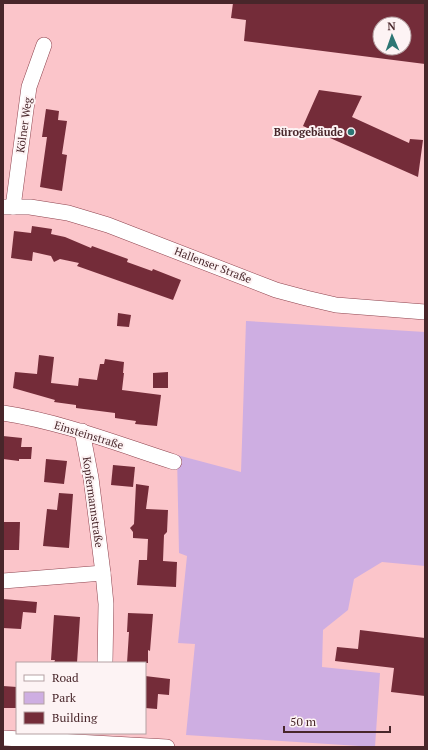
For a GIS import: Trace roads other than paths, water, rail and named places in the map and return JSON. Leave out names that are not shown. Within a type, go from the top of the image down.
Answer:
[{"type":"street","name":"Kölner Weg","points":[[8,207],[29,87],[44,45]]},
{"type":"street","name":"Hallenser Straße","points":[[8,207],[30,207],[68,213],[108,224],[276,290],[306,298],[336,305],[425,312]]},
{"type":"street","name":"Einsteinstraße","points":[[3,413],[32,418],[82,432],[174,462]]},
{"type":"street","name":"Kopfermannstraße","points":[[82,432],[91,478],[103,573],[106,604],[106,662]]},
{"type":"street","points":[[3,581],[34,580],[103,573]]},
{"type":"street","points":[[3,738],[101,738],[167,747]]},
{"type":"place","name":"Bürogebäude","points":[[351,132]]}]
